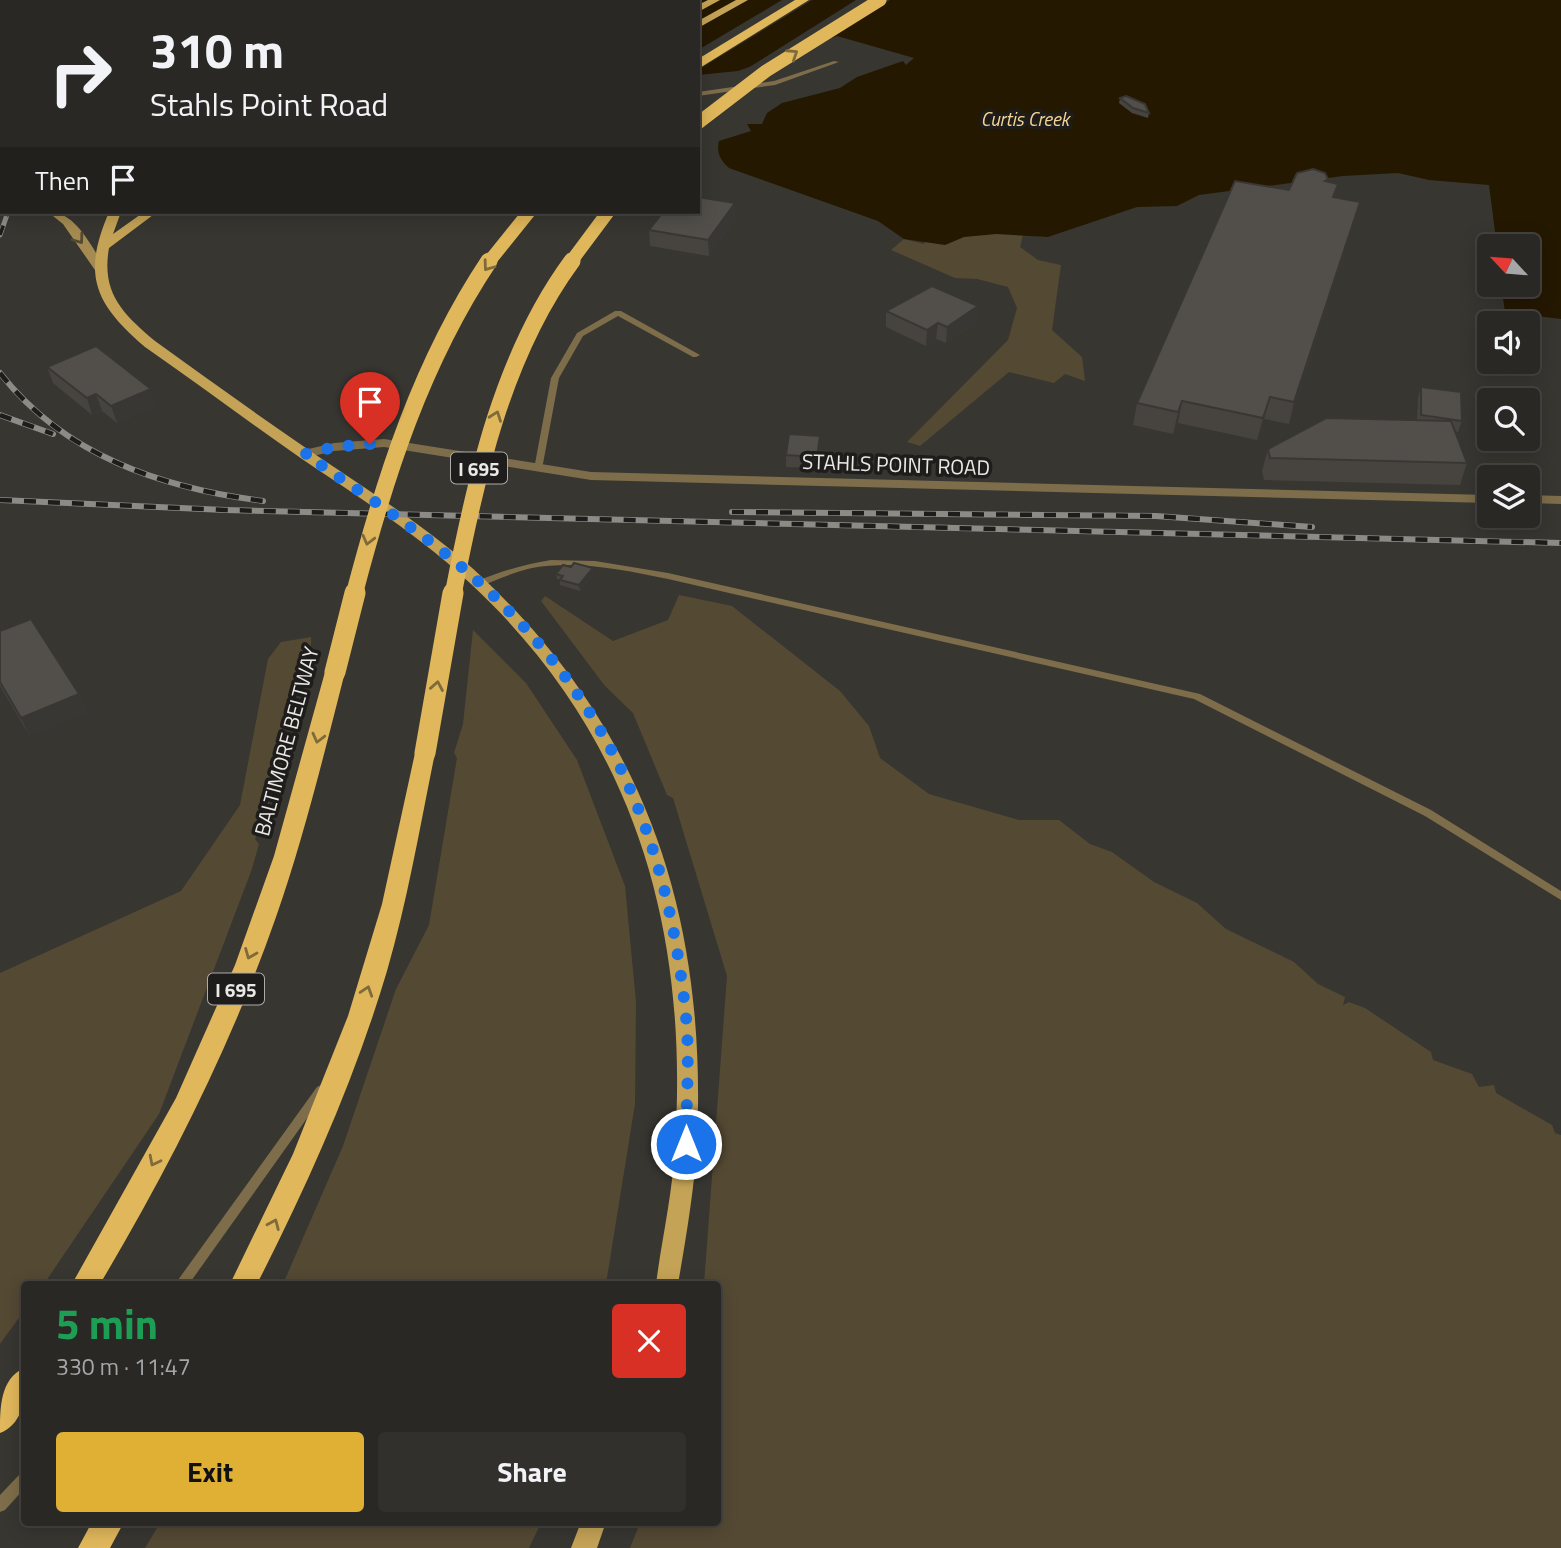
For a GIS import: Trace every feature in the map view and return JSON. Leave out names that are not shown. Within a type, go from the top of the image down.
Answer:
[{"type":"highway","points":[[700,64],[803,0]]},
{"type":"highway","points":[[700,121],[766,71],[880,0]]},
{"type":"highway","name":"BALTIMORE BELTWAY","points":[[87,1281],[120,1228],[212,1048],[265,917],[306,783],[392,454],[421,382],[450,324],[483,271],[527,214]]},
{"type":"highway","name":"I 695","points":[[245,1281],[270,1235],[346,1056],[388,926],[425,753],[481,458],[530,330],[559,278],[607,214]]},
{"type":"highway","points":[[0,1419],[21,1387]]},
{"type":"highway","points":[[93,1548],[107,1526]]},
{"type":"main road","points":[[700,24],[743,0]]},
{"type":"main road","points":[[57,214],[67,221],[101,270]]},
{"type":"main road","points":[[114,214],[101,248],[101,270],[105,291],[121,319],[305,454],[408,525],[480,583],[528,630],[570,681],[610,746],[647,826],[666,894],[673,921],[686,1019],[686,1144],[667,1281]]},
{"type":"main road","points":[[101,248],[148,214]]},
{"type":"main road","points":[[584,1548],[592,1526]]},
{"type":"street","name":"STAHLS POINT ROAD","points":[[305,454],[334,447],[384,443],[591,476],[1116,492],[1477,499]]},
{"type":"street","points":[[1540,499],[1561,500]]},
{"type":"lane","points":[[700,94],[775,83],[836,61]]},
{"type":"lane","points":[[538,469],[555,378],[580,335],[618,313],[696,355]]},
{"type":"lane","points":[[480,583],[531,564],[579,561],[668,576],[1197,696],[1428,813],[1561,896]]},
{"type":"lane","points":[[183,1281],[346,1056]]},
{"type":"lane","points":[[0,1505],[21,1483]]},
{"type":"shaded area","points":[[939,212],[1083,225],[1048,237],[1023,235],[1020,247],[1038,260],[1061,265],[1052,330],[1082,357],[1085,381],[1065,374],[1054,383],[1009,372],[920,446],[907,442],[1008,340],[1017,308],[1008,287],[977,279],[955,278],[891,250],[904,239],[924,244]]},
{"type":"shaded area","points":[[679,595],[732,606],[840,691],[869,726],[880,758],[929,794],[1019,820],[1059,820],[1090,844],[1112,852],[1154,882],[1197,903],[1226,929],[1294,962],[1318,984],[1345,997],[1343,1005],[1349,1002],[1365,1008],[1431,1052],[1433,1060],[1472,1074],[1479,1087],[1494,1085],[1496,1093],[1552,1125],[1555,1133],[1561,1135],[1561,1548],[630,1548],[639,1526],[721,1526],[721,1281],[704,1281],[727,976],[673,798],[667,795],[633,713],[605,686],[541,601],[545,596],[613,641],[668,620]]},
{"type":"shaded area","points":[[473,630],[526,683],[577,760],[625,886],[636,1002],[635,1104],[606,1281],[284,1281],[343,1146],[396,989],[429,925],[457,758],[454,753],[463,724]]},
{"type":"shaded area","points":[[311,637],[311,645],[272,778],[275,788],[255,839],[259,844],[252,869],[159,1114],[46,1281],[21,1281],[21,1315],[0,1344],[0,973],[181,891],[240,805],[268,659],[281,642]]},
{"type":"shaded area","points":[[158,1526],[540,1526],[529,1548],[145,1548]]},
{"type":"water","name":"Curtis Creek","points":[[700,0],[1561,0],[1561,319],[1540,316],[1540,311],[1505,311],[1503,298],[1540,298],[1540,234],[1495,234],[1489,185],[1429,180],[1398,173],[1343,176],[1199,195],[1177,206],[1137,207],[1048,237],[996,234],[964,237],[945,245],[904,239],[878,221],[729,168],[720,156],[719,141],[751,131],[747,124],[762,124],[767,113],[782,103],[840,88],[857,77],[903,61],[906,65],[914,58],[837,36],[738,71],[700,75]]},
{"type":"pier","points":[[782,0],[812,0],[700,69],[700,49]]},
{"type":"pier","points":[[856,0],[890,0],[836,34],[784,59],[737,75]]},
{"type":"building","points":[[1126,96],[1145,104],[1149,113],[1133,108],[1120,98]]},
{"type":"building","points":[[1313,169],[1325,173],[1328,179],[1325,181],[1338,184],[1333,197],[1360,202],[1294,402],[1270,397],[1263,418],[1182,401],[1178,412],[1137,403],[1235,181],[1289,190],[1297,173]]},
{"type":"building","points":[[700,197],[735,203],[708,240],[649,230],[661,214],[700,214]]},
{"type":"building","points":[[932,286],[978,306],[947,327],[938,323],[927,330],[886,311]]},
{"type":"building","points":[[96,346],[151,389],[111,406],[96,394],[87,398],[47,367]]},
{"type":"building","points":[[1421,387],[1461,392],[1462,421],[1421,415]]},
{"type":"building","points":[[1326,418],[1451,421],[1467,463],[1270,458],[1268,449]]},
{"type":"building","points":[[789,434],[820,436],[817,457],[786,455]]},
{"type":"building","points":[[574,563],[593,568],[579,585],[560,580],[563,576],[556,574],[563,565],[571,567]]},
{"type":"building","points":[[31,619],[79,694],[21,718],[0,682],[0,631]]},
{"type":"railway","points":[[0,235],[7,214]]},
{"type":"railway","points":[[0,373],[26,402],[54,426],[85,447],[153,477],[188,487],[263,501]]},
{"type":"railway","points":[[0,415],[53,434]]},
{"type":"railway","points":[[0,500],[225,510],[1561,543]]},
{"type":"railway","points":[[732,512],[1156,516],[1312,527]]},
{"type":"route","points":[[370,444],[334,447],[305,454],[455,561],[528,630],[570,681],[610,746],[647,826],[673,921],[686,1019],[686,1144]]}]
